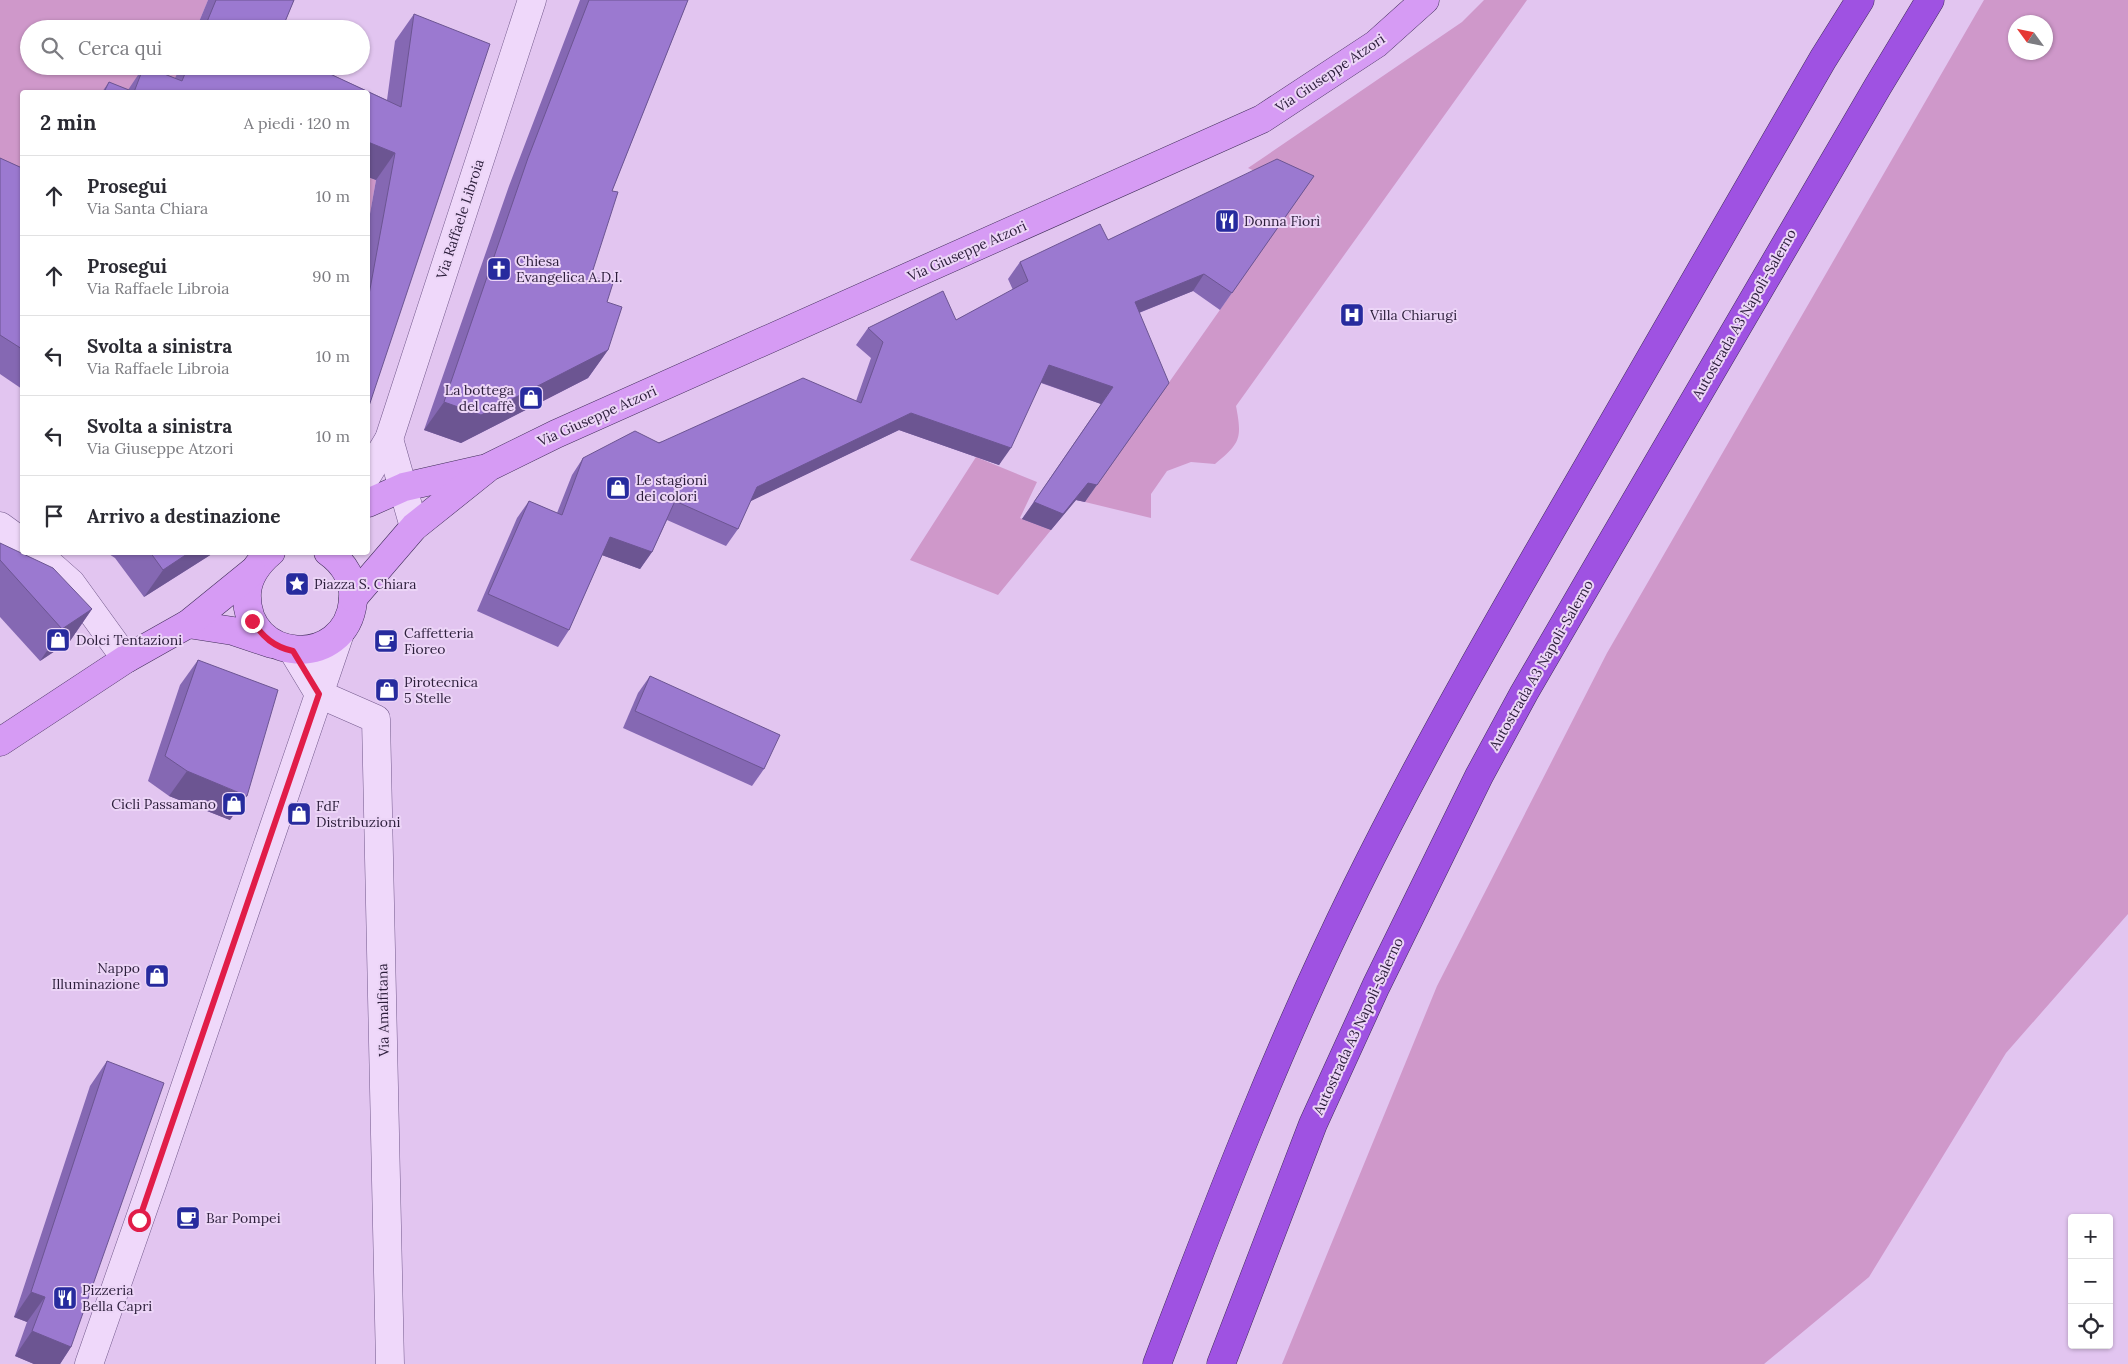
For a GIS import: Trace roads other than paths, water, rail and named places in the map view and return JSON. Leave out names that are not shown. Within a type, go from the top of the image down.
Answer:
[{"type":"highway","points":[[1158,1364],[1264,1089],[1324,954],[1425,753],[1491,634],[1823,59],[1860,0]]},
{"type":"highway","name":"Autostrada A3 Napoli-Salerno","points":[[1220,1364],[1312,1124],[1376,986],[1478,776],[1524,693],[1868,102],[1930,0]]},
{"type":"main road","name":"Via Giuseppe Atzori","points":[[353,598],[414,527],[489,467],[556,434],[1262,120],[1376,44],[1425,0]]},
{"type":"main road","name":"Via Giuseppe Atzori","points":[[370,502],[404,487],[489,467]]},
{"type":"main road","points":[[0,742],[126,659],[188,624],[252,572],[267,555]]},
{"type":"main road","name":"Via Giuseppe Atzori","points":[[188,624],[233,631],[284,648],[310,649],[327,643],[340,632],[352,610],[353,598],[351,583],[346,569],[332,555]]},
{"type":"main road","points":[[252,572],[247,588],[247,605],[252,621],[262,635],[284,648]]},
{"type":"street","name":"Via Raffaele Libroia","points":[[370,471],[389,439],[532,0]]},
{"type":"street","points":[[389,439],[414,527]]},
{"type":"street","points":[[0,526],[20,541]]},
{"type":"street","points":[[39,555],[71,583],[126,659]]},
{"type":"street","points":[[89,1364],[340,632]]},
{"type":"street","points":[[284,648],[319,694]]},
{"type":"street","name":"Via Amalfitana","points":[[319,694],[376,720],[390,1364]]},
{"type":"place","name":"Donna Fiorì","points":[[1227,221]]},
{"type":"place","name":"Chiesa Evangelica A.D.I.","points":[[499,269]]},
{"type":"place","name":"Villa Chiarugi","points":[[1352,315]]},
{"type":"place","name":"La bottega del caffè","points":[[531,398]]},
{"type":"place","name":"Le stagioni dei colori","points":[[618,488]]},
{"type":"place","name":"Piazza S. Chiara","points":[[297,584]]},
{"type":"place","name":"Dolci Tentazioni","points":[[58,640]]},
{"type":"place","name":"Caffetteria Fioreo","points":[[386,641]]},
{"type":"place","name":"Pirotecnica 5 Stelle","points":[[387,690]]},
{"type":"place","name":"Cicli Passamano","points":[[234,804]]},
{"type":"place","name":"FdF Distribuzioni","points":[[299,814]]},
{"type":"place","name":"Nappo Illuminazione","points":[[157,976]]},
{"type":"place","name":"Bar Pompei","points":[[188,1218]]},
{"type":"place","name":"Pizzeria Bella Capri","points":[[65,1298]]}]
